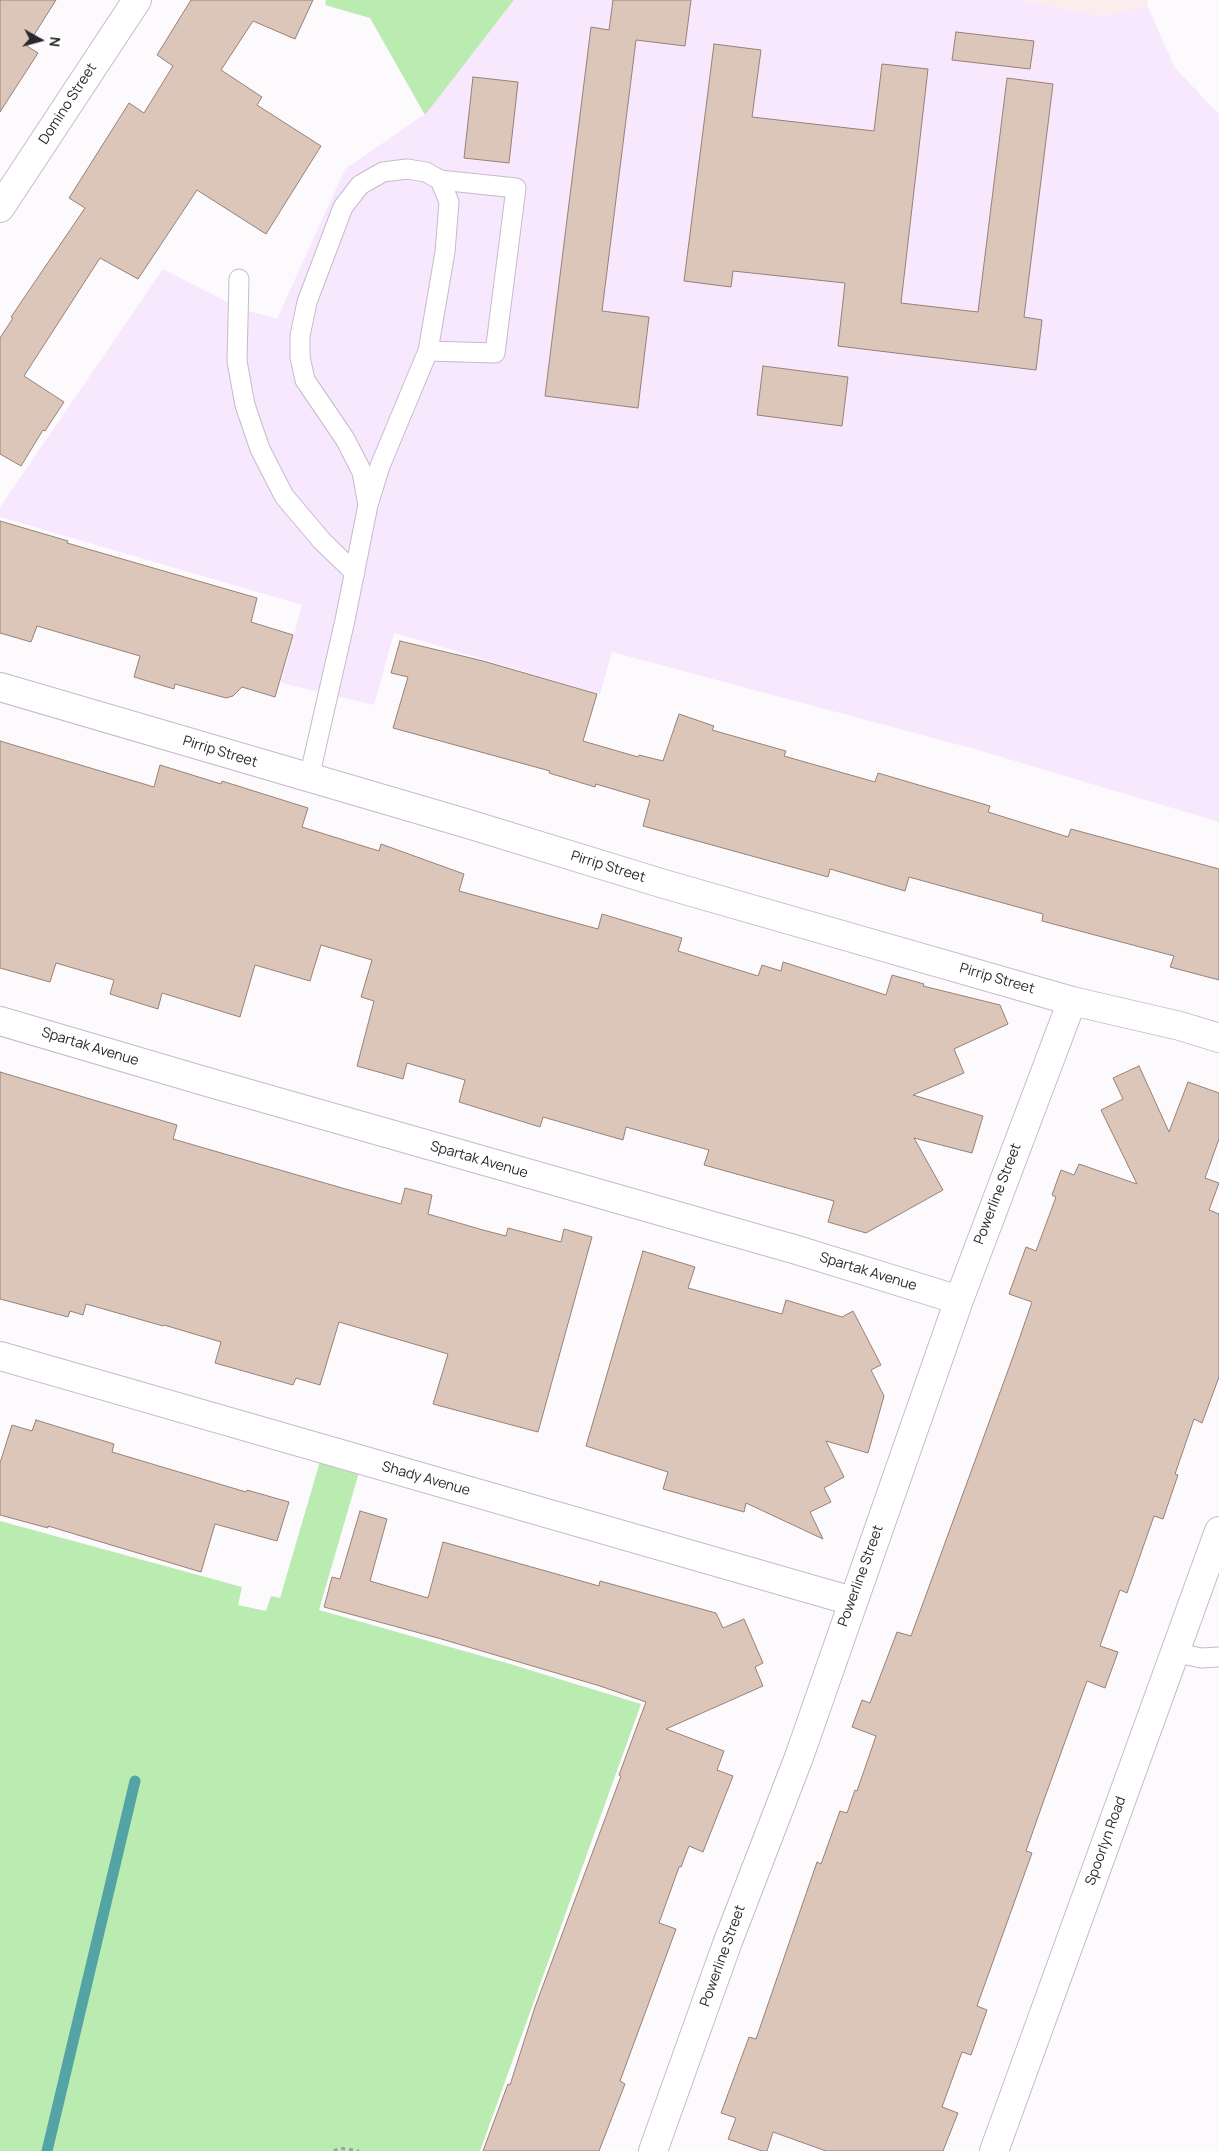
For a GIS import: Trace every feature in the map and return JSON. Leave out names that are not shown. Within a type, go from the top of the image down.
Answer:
[{"type":"street","name":"Domino Street","points":[[0,208],[137,0]]},
{"type":"street","name":"Pirrip Street","points":[[0,687],[465,822],[674,887],[1072,1001],[1180,1026],[1219,1038]]},
{"type":"street","name":"Powerline Street","points":[[653,2151],[728,1944],[799,1757],[852,1601],[910,1443],[958,1300],[1072,1001]]},
{"type":"street","name":"Spartak Avenue","points":[[0,1021],[796,1250],[958,1300]]},
{"type":"street","name":"Shady Avenue","points":[[0,1356],[852,1601]]},
{"type":"street","name":"Spoorlyn Road","points":[[994,2151],[1219,1531]]},
{"type":"lane","points":[[368,505],[362,472],[345,439],[306,380],[300,357],[300,336],[307,302],[343,207],[360,186],[383,172],[407,170],[426,172],[440,180],[516,188],[495,353],[428,351]]},
{"type":"lane","points":[[309,778],[368,505],[380,466],[428,351],[445,252],[449,202],[440,180]]},
{"type":"lane","points":[[239,279],[237,362],[245,405],[260,449],[284,496],[322,541],[354,573]]},
{"type":"lane","points":[[1174,1652],[1201,1658],[1219,1657]]},
{"type":"path","points":[[334,2151],[339,2148],[359,2151]]},
{"type":"shaded area","points":[[514,0],[1021,0],[1104,16],[1147,5],[1175,68],[1219,114],[1219,822],[978,750],[612,652],[600,694],[394,633],[374,705],[281,683],[302,605],[0,517],[0,507],[163,269],[239,308],[277,319],[345,169],[425,114]]},
{"type":"shaded area","points":[[1021,0],[1148,0],[1147,5],[1104,16]]},
{"type":"green space","points":[[326,0],[514,0],[425,115],[370,18],[325,5]]},
{"type":"green space","points":[[323,1451],[362,1462],[319,1610],[510,1664],[641,1704],[480,2151],[0,2151],[0,1521],[242,1587],[238,1605],[266,1611],[271,1596],[280,1598]]},
{"type":"building","points":[[0,0],[56,0],[27,46],[38,53],[0,112]]},
{"type":"building","points":[[191,0],[313,0],[295,39],[253,21],[221,70],[262,97],[257,105],[321,146],[266,234],[197,190],[138,279],[100,258],[24,376],[64,402],[45,431],[43,430],[21,466],[0,454],[0,338],[13,318],[11,317],[85,208],[69,198],[129,103],[144,113],[173,66],[157,55]]},
{"type":"building","points":[[613,0],[691,0],[685,46],[636,40],[602,311],[649,317],[638,408],[545,396],[591,27],[609,30]]},
{"type":"building","points":[[956,32],[1034,41],[1030,69],[952,60]]},
{"type":"building","points":[[714,44],[761,50],[752,117],[874,131],[882,64],[928,69],[901,303],[978,312],[1007,78],[1053,84],[1024,317],[1042,320],[1036,370],[838,346],[845,283],[733,271],[731,287],[684,281]]},
{"type":"building","points":[[473,77],[518,82],[509,163],[464,158]]},
{"type":"building","points":[[763,366],[848,377],[842,426],[757,415]]},
{"type":"building","points":[[0,521],[68,541],[67,543],[257,598],[251,622],[293,635],[275,697],[242,687],[233,696],[226,698],[175,684],[174,689],[134,677],[140,656],[37,626],[31,642],[0,633]]},
{"type":"building","points":[[400,641],[483,661],[597,694],[583,741],[638,757],[639,755],[663,761],[679,714],[714,726],[712,730],[786,751],[784,756],[875,782],[878,773],[990,806],[988,812],[1068,837],[1071,829],[1219,869],[1219,980],[1170,967],[1174,956],[1042,921],[1043,914],[909,877],[905,891],[830,869],[828,877],[643,826],[650,800],[596,784],[595,787],[549,773],[550,771],[393,728],[408,677],[391,673]]},
{"type":"building","points":[[0,741],[154,787],[160,765],[221,784],[222,781],[308,808],[302,827],[379,851],[381,844],[464,874],[459,891],[598,929],[602,914],[682,938],[678,951],[758,976],[762,965],[781,971],[783,962],[886,995],[892,975],[924,984],[923,986],[1000,1005],[1008,1024],[954,1049],[964,1073],[913,1095],[983,1116],[972,1153],[914,1138],[943,1190],[866,1233],[828,1222],[834,1201],[704,1165],[709,1150],[626,1127],[623,1140],[543,1117],[540,1127],[459,1102],[465,1080],[407,1063],[403,1079],[357,1066],[374,1001],[361,997],[372,960],[321,945],[310,981],[255,965],[240,1017],[162,993],[158,1009],[110,994],[114,980],[56,963],[50,982],[0,968]]},
{"type":"building","points":[[1139,1066],[1169,1132],[1188,1082],[1219,1093],[1219,1139],[1205,1178],[1219,1183],[1209,1210],[1219,1214],[1219,1377],[1202,1423],[1194,1419],[1175,1474],[1178,1475],[1163,1519],[1154,1516],[1127,1593],[1120,1590],[1100,1646],[1118,1652],[1105,1688],[1087,1681],[1045,1797],[1026,1851],[1032,1853],[977,2006],[987,2010],[971,2055],[962,2052],[942,2107],[958,2113],[943,2151],[826,2151],[773,2132],[767,2151],[762,2151],[728,2139],[736,2118],[721,2113],[749,2037],[756,2039],[817,1862],[821,1864],[840,1811],[847,1813],[855,1790],[857,1791],[876,1736],[852,1727],[862,1700],[870,1703],[897,1632],[911,1636],[1032,1302],[1009,1294],[1026,1247],[1036,1251],[1056,1197],[1052,1195],[1061,1170],[1074,1175],[1079,1164],[1137,1184],[1101,1110],[1123,1099],[1113,1078]]},
{"type":"building","points":[[0,1072],[177,1125],[173,1139],[349,1190],[401,1204],[405,1188],[432,1195],[428,1214],[483,1230],[506,1236],[508,1228],[561,1242],[564,1229],[592,1237],[538,1432],[433,1404],[448,1354],[339,1322],[320,1385],[296,1378],[293,1385],[215,1363],[221,1342],[164,1325],[86,1304],[83,1315],[70,1311],[68,1317],[0,1299]]},
{"type":"building","points":[[643,1251],[695,1267],[688,1288],[782,1314],[786,1300],[842,1317],[853,1311],[881,1365],[871,1370],[884,1396],[868,1453],[826,1441],[844,1477],[824,1488],[831,1502],[810,1512],[823,1539],[746,1503],[744,1512],[663,1489],[668,1472],[586,1446]]},
{"type":"building","points":[[36,1420],[114,1444],[112,1452],[246,1492],[247,1490],[289,1502],[277,1541],[215,1524],[201,1572],[48,1526],[48,1528],[0,1515],[0,1463],[12,1425],[32,1431]]},
{"type":"building","points":[[360,1511],[387,1519],[370,1581],[428,1598],[443,1542],[599,1586],[600,1581],[716,1613],[723,1628],[744,1619],[763,1663],[755,1667],[763,1686],[666,1729],[724,1751],[717,1770],[733,1776],[703,1852],[689,1846],[681,1867],[679,1867],[659,1923],[676,1929],[620,2081],[625,2084],[599,2151],[483,2151],[508,2084],[510,2085],[535,2007],[621,1776],[619,1775],[646,1702],[600,1686],[438,1638],[324,1607],[332,1577],[340,1579]]},
{"type":"waterway","points":[[47,2151],[135,1781]]}]
